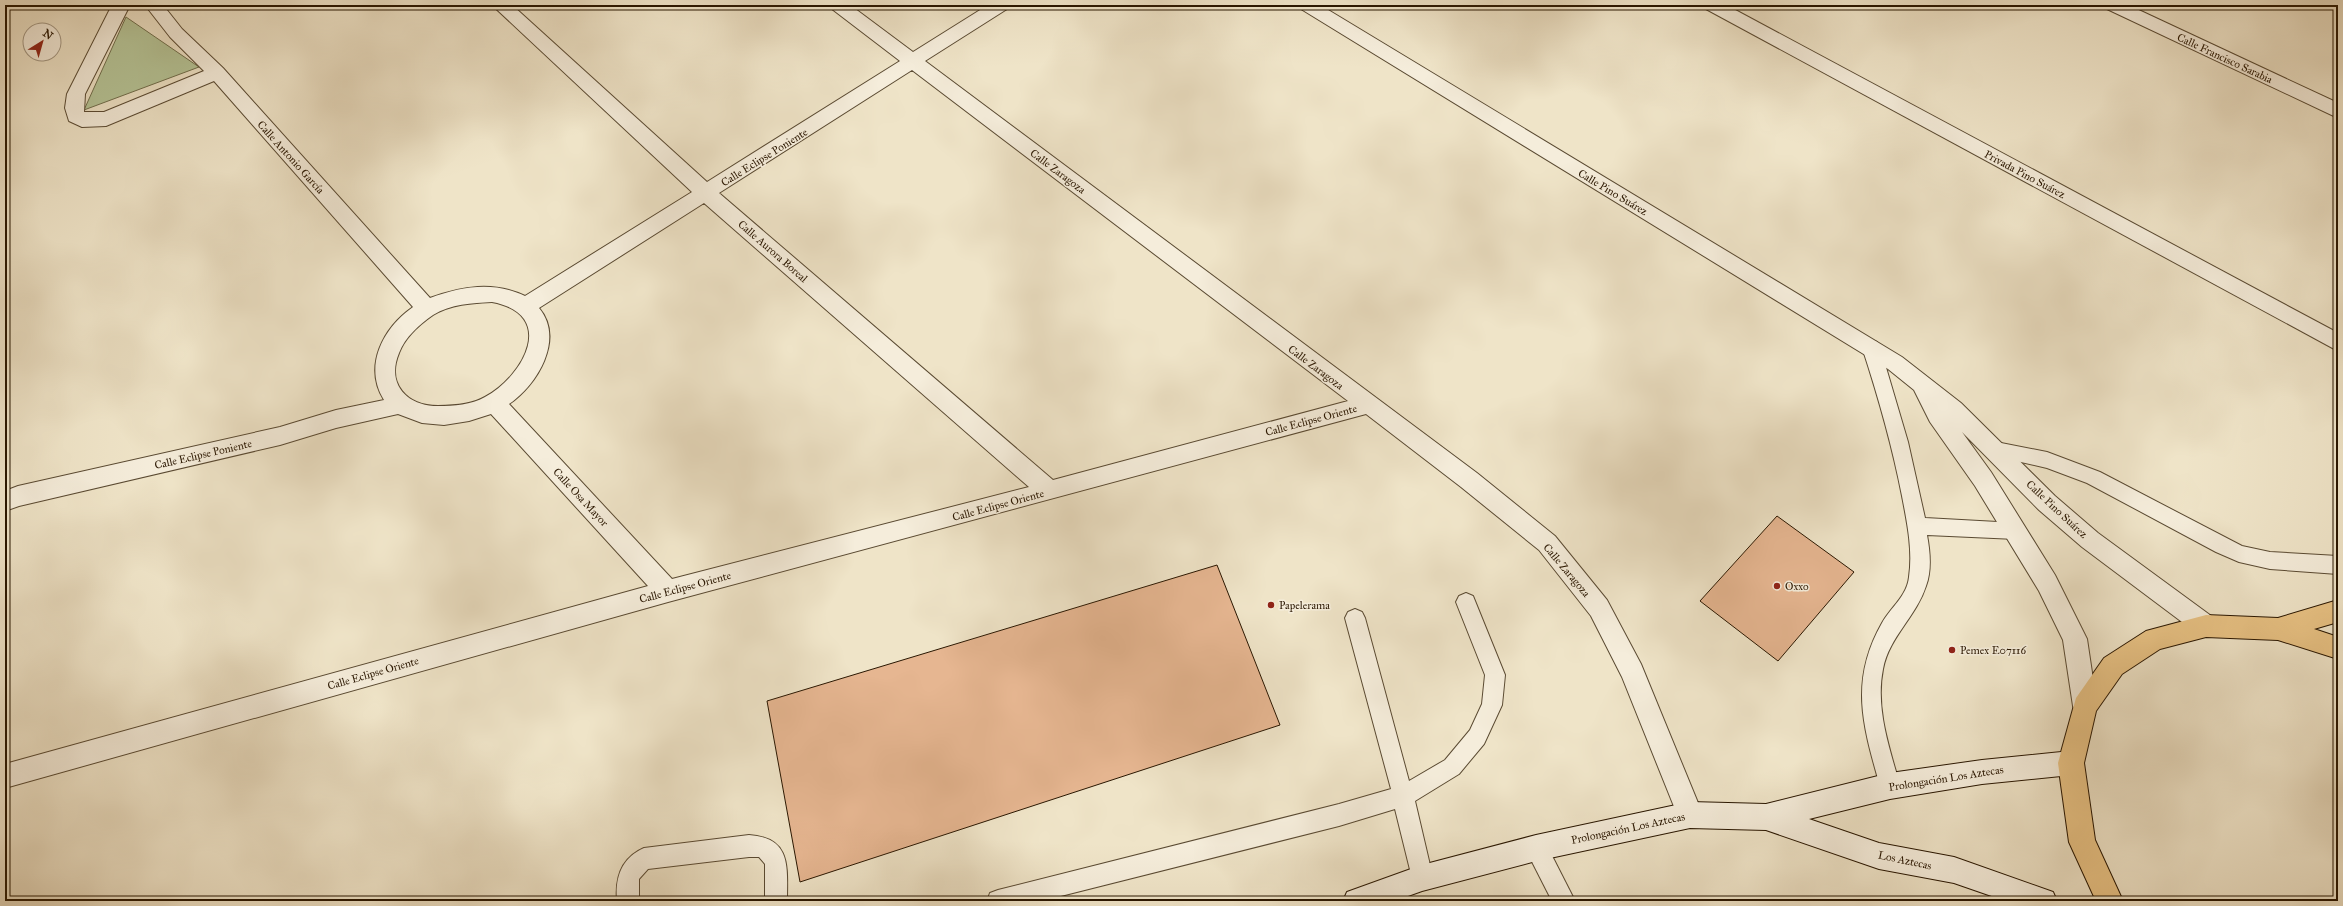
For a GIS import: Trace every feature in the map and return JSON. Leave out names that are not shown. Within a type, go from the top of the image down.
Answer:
[{"type":"main road","points":[[2278,629],[2338,611]]},
{"type":"main road","points":[[2110,901],[2082,842],[2071,763],[2085,706],[2113,666],[2154,639],[2206,626],[2278,629],[2338,648]]},
{"type":"street","points":[[121,5],[76,94],[76,116],[82,120],[106,119],[217,73]]},
{"type":"street","name":"Calle Antonio García","points":[[154,5],[176,33],[217,73],[427,309]]},
{"type":"street","name":"Calle Aurora Boreal","points":[[501,5],[706,193],[1050,492]]},
{"type":"street","name":"Calle Zaragoza","points":[[838,5],[1367,405],[1469,480],[1547,543],[1599,608],[1632,672],[1690,815]]},
{"type":"street","name":"Calle Eclipse Poniente","points":[[525,307],[1001,5]]},
{"type":"street","name":"Calle Pino Suárez","points":[[1307,5],[1871,347],[1918,380],[1953,409],[1996,450],[2047,504],[2090,540],[2206,626]]},
{"type":"street","name":"Privada Pino Suárez","points":[[1712,5],[2338,343]]},
{"type":"street","name":"Calle Francisco Sarabia","points":[[2113,5],[2338,111]]},
{"type":"street","points":[[492,294],[506,297],[525,307],[532,314],[540,332],[538,351],[529,372],[510,392],[494,402],[474,411],[446,417],[422,415],[400,405],[389,392],[383,373],[387,352],[399,332],[427,309],[446,300],[466,295],[492,294]]},
{"type":"street","name":"Calle Pino Suárez","points":[[1918,380],[1938,416],[1983,479],[2047,584],[2075,639],[2085,706]]},
{"type":"street","name":"Calle Osa Mayor","points":[[494,402],[668,591]]},
{"type":"street","name":"Calle Eclipse Poniente","points":[[5,501],[18,496],[280,436],[336,419],[400,405]]},
{"type":"street","name":"Calle Eclipse Oriente","points":[[5,776],[668,591],[1050,492],[1367,405]]},
{"type":"street","name":"Prolongación Los Aztecas","points":[[1356,901],[1422,878],[1536,848],[1690,815],[1766,817],[1890,786],[1982,772],[2071,763]]},
{"type":"street","name":"Los Aztecas","points":[[1766,817],[1879,856],[1954,870],[2044,901]]},
{"type":"lane","points":[[1871,347],[1902,446],[1917,526],[1919,577],[1915,594],[1889,629],[1870,678],[1869,704],[1890,786]]},
{"type":"lane","points":[[1996,450],[2024,453],[2078,469],[2214,542],[2248,556],[2279,563],[2338,565]]},
{"type":"lane","points":[[1917,526],[2016,531]]},
{"type":"lane","points":[[998,901],[1339,815],[1403,796],[1452,767],[1477,737],[1492,705],[1495,676],[1466,602]]},
{"type":"lane","points":[[1355,618],[1403,796],[1422,878]]},
{"type":"lane","points":[[628,901],[626,881],[631,869],[644,859],[750,846],[764,847],[776,860],[776,901]]},
{"type":"lane","points":[[1536,848],[1564,901]]},
{"type":"green space","points":[[126,17],[199,67],[84,110]]},
{"type":"building","name":"Oxxo","points":[[1777,516],[1854,572],[1778,661],[1700,601]]},
{"type":"building","points":[[1217,565],[1280,725],[800,882],[767,701]]},
{"type":"place","name":"Oxxo","points":[[1777,586]]},
{"type":"place","name":"Papelerama","points":[[1271,605]]},
{"type":"place","name":"Pemex E07116","points":[[1952,650]]}]
